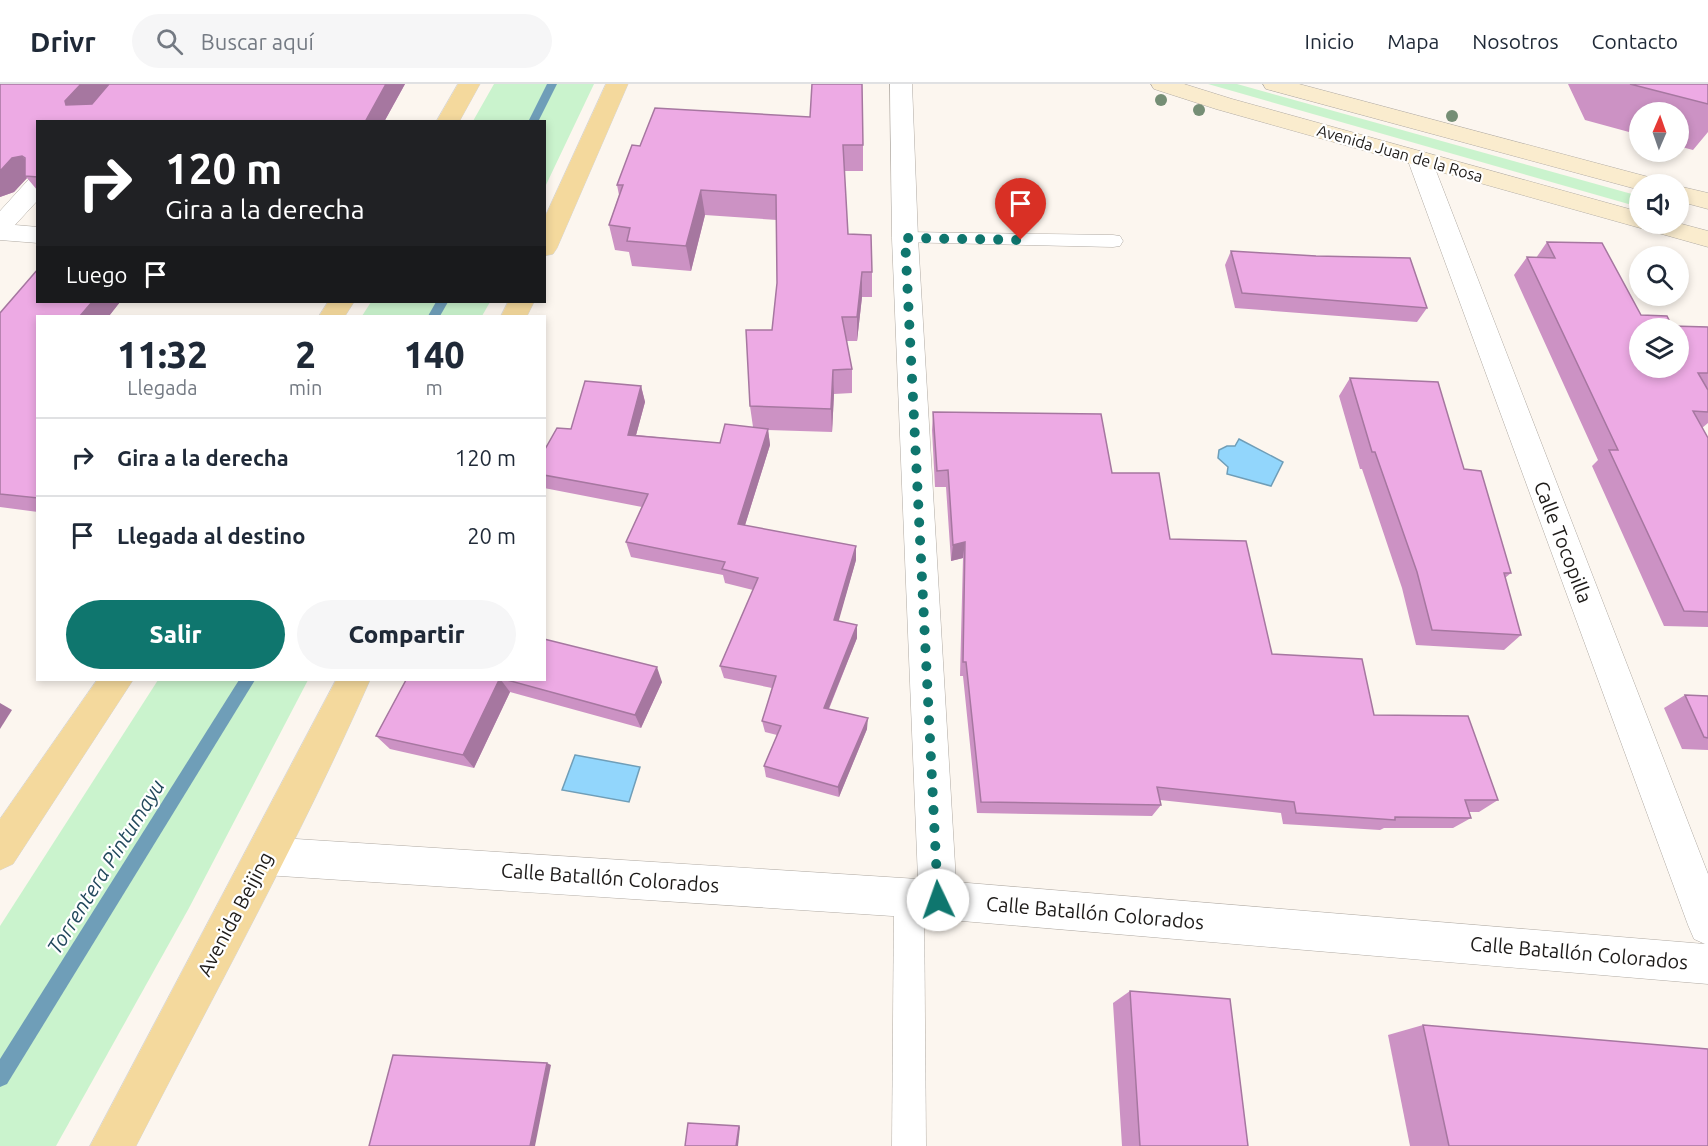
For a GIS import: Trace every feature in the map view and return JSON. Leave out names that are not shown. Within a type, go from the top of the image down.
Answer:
[{"type":"main road","points":[[448,120],[469,84]]},
{"type":"main road","points":[[546,244],[617,84]]},
{"type":"main road","name":"Avenida Juan de la Rosa","points":[[1162,84],[1224,104],[1629,217]]},
{"type":"main road","name":"Avenida Juan de la Rosa","points":[[1274,84],[1629,179]]},
{"type":"main road","points":[[1689,196],[1708,201]]},
{"type":"main road","points":[[1689,234],[1708,239]]},
{"type":"main road","points":[[0,851],[115,681]]},
{"type":"main road","name":"Avenida Beijing","points":[[112,1146],[266,856],[353,681]]},
{"type":"street","points":[[902,84],[924,899]]},
{"type":"street","name":"Calle Tocopilla","points":[[1419,158],[1708,925]]},
{"type":"street","points":[[0,229],[36,186]]},
{"type":"street","points":[[0,229],[36,235]]},
{"type":"street","name":"Calle Batallón Colorados","points":[[266,856],[924,899],[1708,964]]},
{"type":"lane","points":[[905,238],[1113,241]]},
{"type":"lane","points":[[909,1146],[924,899]]},
{"type":"green space","points":[[494,84],[594,84],[546,185],[546,120],[474,120]]},
{"type":"green space","points":[[1208,84],[1237,84],[1629,193],[1629,204]]},
{"type":"green space","points":[[370,303],[489,303],[483,315],[363,315]]},
{"type":"green space","points":[[157,681],[307,681],[189,908],[56,1146],[0,1146],[0,926]]},
{"type":"water","points":[[1239,439],[1283,462],[1271,486],[1227,474],[1228,467],[1218,458],[1219,450],[1227,446],[1235,446]]},
{"type":"water","points":[[575,755],[640,767],[629,802],[562,790]]},
{"type":"building","points":[[0,84],[81,84],[65,101],[66,105],[92,104],[109,84],[386,84],[366,120],[36,120],[36,177],[25,176],[25,158],[22,156],[12,158],[0,171]]},
{"type":"building","points":[[812,84],[862,84],[863,145],[843,145],[848,234],[871,235],[872,272],[862,272],[857,317],[842,317],[852,369],[833,370],[831,409],[750,406],[746,330],[772,330],[777,283],[776,195],[701,190],[686,246],[627,241],[630,228],[609,225],[623,185],[617,185],[632,145],[640,146],[655,108],[810,117]]},
{"type":"building","points":[[1630,84],[1708,84],[1708,104]]},
{"type":"building","points":[[1547,242],[1602,243],[1629,293],[1629,306],[1636,306],[1641,315],[1667,316],[1668,318],[1629,318],[1629,378],[1689,378],[1689,326],[1708,327],[1708,373],[1698,373],[1708,390],[1708,412],[1693,411],[1708,438],[1708,612],[1684,611],[1609,450],[1618,450],[1527,257],[1555,258]]},
{"type":"building","points":[[1231,251],[1410,258],[1427,308],[1242,293]]},
{"type":"building","points":[[36,271],[36,303],[91,303],[81,315],[36,315],[36,498],[0,494],[0,313]]},
{"type":"building","points":[[1350,378],[1438,382],[1464,469],[1481,471],[1511,573],[1504,573],[1521,635],[1432,630],[1417,572],[1375,452],[1372,452]]},
{"type":"building","points":[[585,381],[641,386],[628,435],[720,443],[725,424],[768,429],[738,524],[856,546],[834,620],[857,625],[824,708],[868,718],[838,787],[764,766],[781,726],[762,721],[776,676],[720,666],[758,578],[722,569],[725,562],[626,542],[648,494],[546,475],[546,447],[557,428],[571,429]]},
{"type":"building","points":[[933,412],[1101,414],[1112,473],[1159,473],[1170,539],[1246,541],[1272,654],[1362,659],[1374,715],[1468,716],[1498,800],[1465,800],[1471,818],[1395,817],[1395,820],[1296,813],[1294,802],[1157,787],[1161,805],[981,802],[966,662],[963,662],[965,542],[953,545],[948,470],[937,471]]},
{"type":"building","points":[[546,639],[657,667],[635,715],[511,681],[546,681]]},
{"type":"building","points":[[405,681],[499,681],[463,755],[376,736]]},
{"type":"building","points":[[1685,695],[1708,696],[1708,738],[1704,737]]},
{"type":"building","points":[[1130,991],[1230,999],[1248,1146],[1140,1146]]},
{"type":"building","points":[[1423,1025],[1708,1049],[1708,1146],[1449,1146]]},
{"type":"building","points":[[393,1055],[547,1063],[530,1146],[369,1146]]},
{"type":"building","points":[[688,1123],[739,1126],[736,1146],[685,1146]]},
{"type":"waterway","name":"Torrentera Pintumayu","points":[[534,120],[552,84]]},
{"type":"waterway","name":"Torrentera Pintumayu","points":[[435,315],[441,303]]},
{"type":"waterway","name":"Torrentera Pintumayu","points":[[0,1077],[246,681]]},
{"type":"route","points":[[938,900],[905,238],[1021,240]]}]
